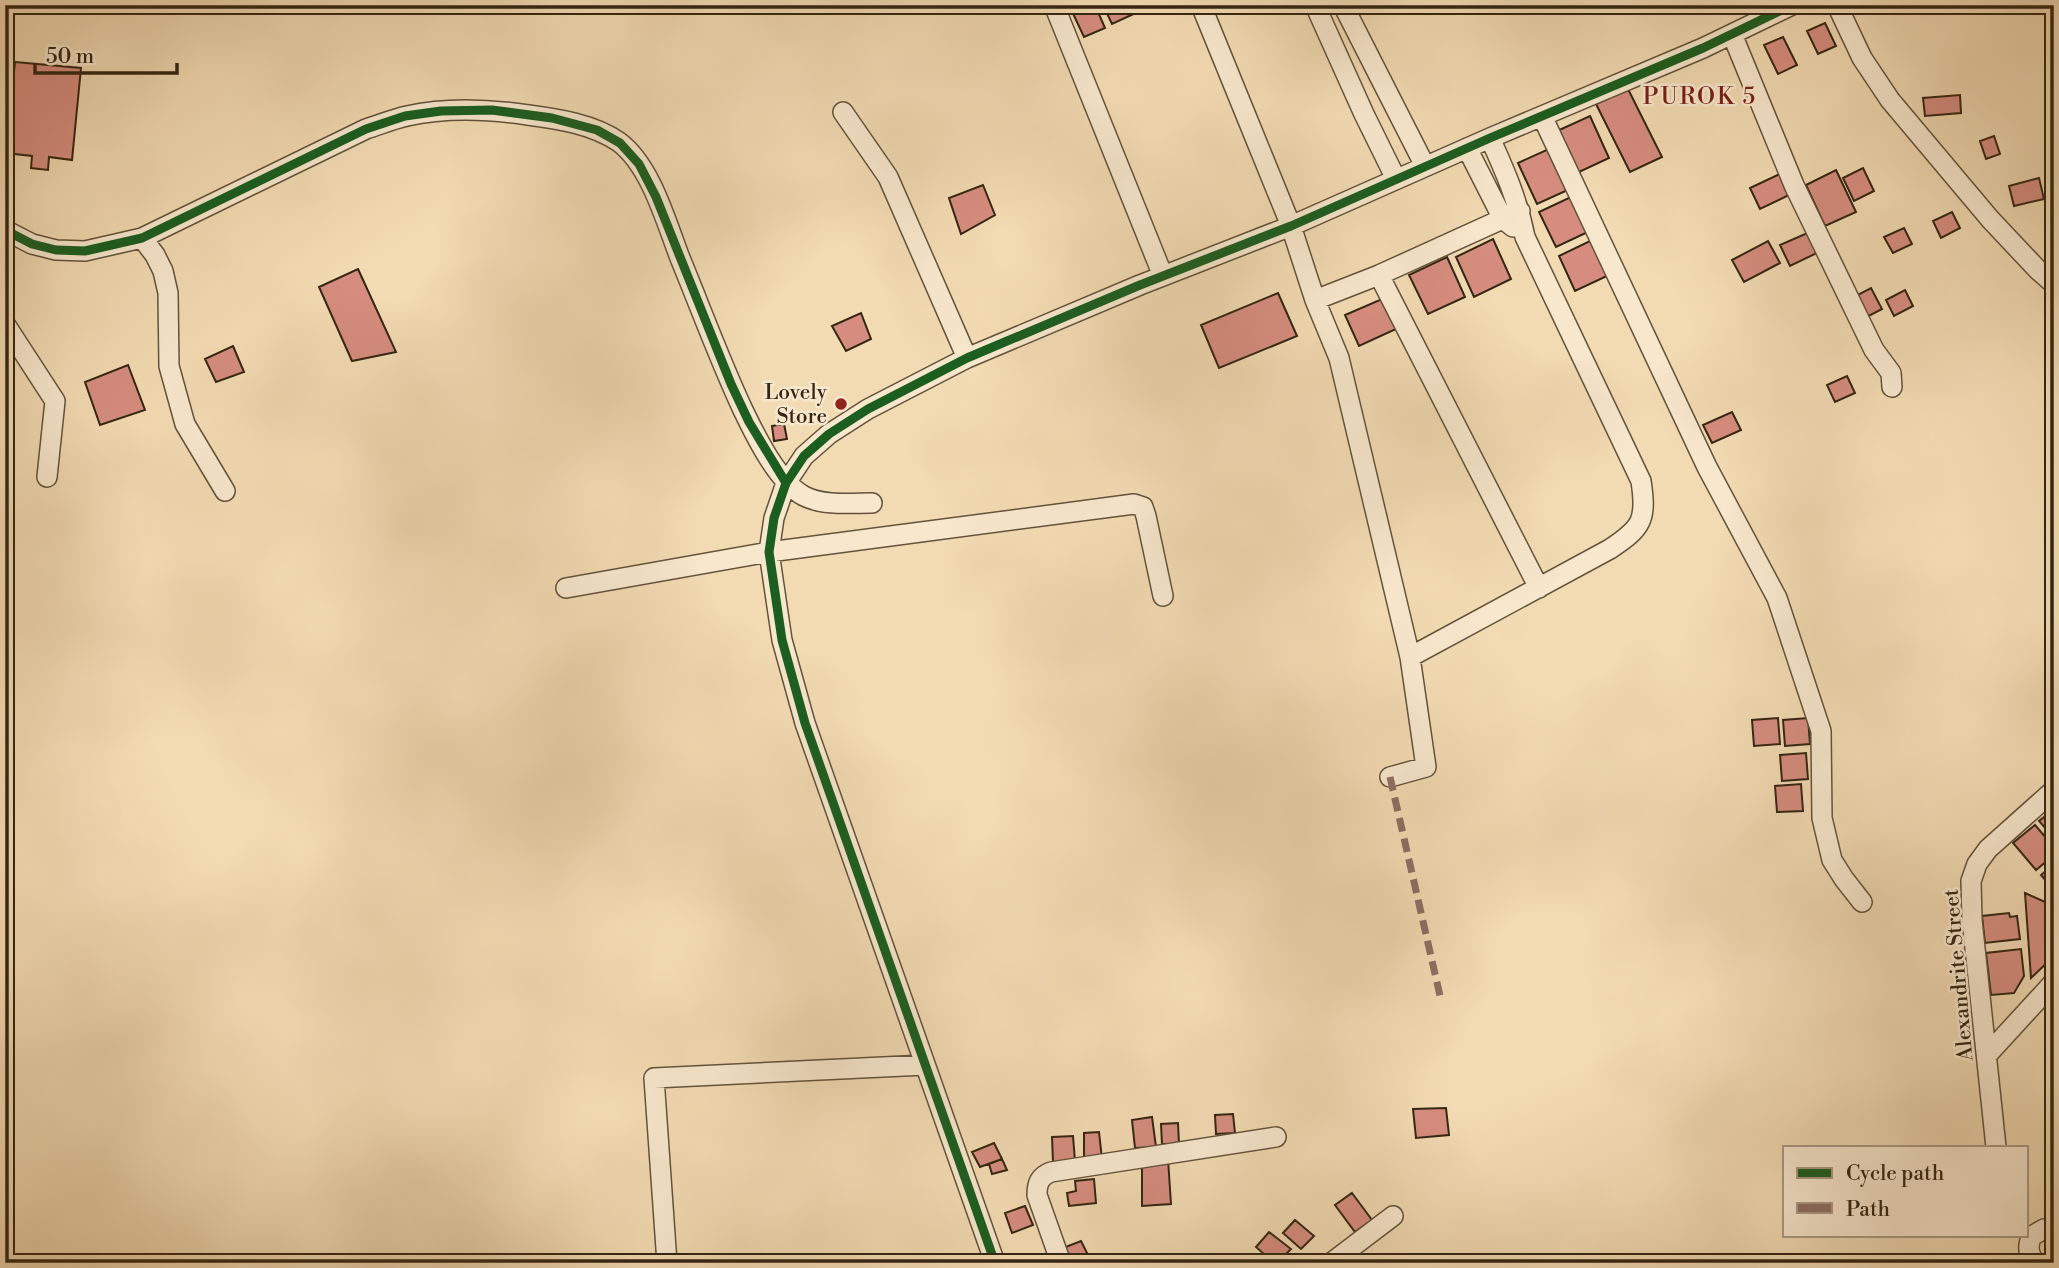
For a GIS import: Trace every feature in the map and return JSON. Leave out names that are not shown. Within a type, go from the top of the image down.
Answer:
[{"type":"street","points":[[1054,5],[1163,276]]},
{"type":"street","points":[[1200,5],[1292,226],[1315,300],[1339,358],[1410,657],[1426,767],[1390,777]]},
{"type":"street","points":[[1315,5],[1396,179]]},
{"type":"street","points":[[1343,5],[1425,166]]},
{"type":"street","points":[[995,1263],[805,723],[782,640],[769,552],[774,518],[786,483],[804,456],[830,434],[868,409],[967,358],[1163,276],[1292,226],[1793,5]]},
{"type":"street","points":[[1837,5],[1862,58],[1890,100],[1990,219],[2054,284]]},
{"type":"street","points":[[1732,34],[1794,185],[1874,350],[1891,373],[1892,387]]},
{"type":"street","points":[[5,230],[32,244],[56,250],[85,251],[142,238],[366,129],[405,116],[441,111],[492,110],[552,118],[597,130],[620,143],[639,164],[656,197],[731,384],[749,422],[786,483],[803,496],[816,501],[872,503]]},
{"type":"street","points":[[842,112],[888,177],[967,358]]},
{"type":"street","points":[[1542,116],[1707,467],[1777,598],[1821,732],[1822,818],[1832,860],[1862,902]]},
{"type":"street","points":[[1374,133],[1401,119]]},
{"type":"street","points":[[1490,138],[1512,186],[1512,215]]},
{"type":"street","points":[[1410,657],[1610,549],[1631,535],[1642,519],[1644,498],[1641,481],[1525,237],[1467,148]]},
{"type":"street","points":[[1315,300],[1379,275],[1512,215]]},
{"type":"street","points":[[142,238],[163,271],[168,293],[169,366],[185,424],[225,491]]},
{"type":"street","points":[[1379,275],[1539,588]]},
{"type":"street","points":[[5,324],[55,401],[47,477]]},
{"type":"street","points":[[566,588],[769,552],[1134,504],[1143,507],[1146,516],[1163,596]]},
{"type":"street","name":"Alexandrite Street","points":[[1996,1146],[1972,920],[1971,881],[1977,864],[1988,849],[2054,790]]},
{"type":"street","points":[[1987,1055],[2054,982]]},
{"type":"street","points":[[667,1263],[654,1078],[925,1065]]},
{"type":"street","points":[[1060,1263],[1037,1195],[1039,1180],[1044,1175],[1051,1171],[1276,1137]]},
{"type":"street","points":[[1331,1263],[1393,1216]]},
{"type":"street","points":[[2036,1263],[2029,1254],[2024,1239],[2053,1228]]},
{"type":"building","points":[[1069,5],[1095,5],[1105,28],[1084,37]]},
{"type":"building","points":[[1103,5],[1153,5],[1112,24]]},
{"type":"building","points":[[1825,23],[1836,46],[1818,54],[1807,31]]},
{"type":"building","points":[[1783,37],[1797,65],[1778,74],[1764,45]]},
{"type":"building","points":[[15,62],[81,68],[72,160],[49,157],[48,170],[31,168],[32,156],[6,153]]},
{"type":"building","points":[[1628,89],[1662,157],[1630,172],[1596,104]]},
{"type":"building","points":[[1960,95],[1961,113],[1925,116],[1923,98]]},
{"type":"building","points":[[1590,116],[1609,158],[1577,173],[1557,131]]},
{"type":"building","points":[[1994,136],[2000,154],[1986,159],[1980,141]]},
{"type":"building","points":[[1551,148],[1570,189],[1537,204],[1518,163]]},
{"type":"building","points":[[1863,168],[1874,191],[1854,201],[1843,178]]},
{"type":"building","points":[[1836,170],[1856,212],[1825,226],[1806,185]]},
{"type":"building","points":[[1782,173],[1791,194],[1760,209],[1750,188]]},
{"type":"building","points":[[2039,178],[2044,199],[2014,206],[2009,186]]},
{"type":"building","points":[[983,185],[995,215],[961,234],[949,198]]},
{"type":"building","points":[[1573,196],[1590,231],[1556,247],[1539,212]]},
{"type":"building","points":[[1952,212],[1960,228],[1941,238],[1933,221]]},
{"type":"building","points":[[1904,228],[1912,244],[1893,253],[1884,237]]},
{"type":"building","points":[[1812,231],[1821,251],[1790,266],[1780,245]]},
{"type":"building","points":[[1493,239],[1511,279],[1474,297],[1456,257]]},
{"type":"building","points":[[1592,240],[1609,275],[1575,291],[1559,256]]},
{"type":"building","points":[[1768,241],[1780,263],[1744,282],[1732,260]]},
{"type":"building","points":[[1447,257],[1465,297],[1428,314],[1409,275]]},
{"type":"building","points":[[358,269],[396,352],[352,361],[319,287]]},
{"type":"building","points":[[1871,288],[1882,309],[1863,319],[1852,298]]},
{"type":"building","points":[[1905,290],[1913,306],[1894,316],[1886,300]]},
{"type":"building","points":[[1278,293],[1297,336],[1219,368],[1201,325]]},
{"type":"building","points":[[1382,299],[1396,329],[1359,346],[1345,315]]},
{"type":"building","points":[[861,313],[871,339],[846,351],[832,326]]},
{"type":"building","points":[[233,346],[244,372],[216,382],[205,359]]},
{"type":"building","points":[[128,365],[145,410],[100,425],[85,382]]},
{"type":"building","points":[[1847,376],[1855,393],[1835,402],[1827,385]]},
{"type":"building","points":[[1732,412],[1741,430],[1712,443],[1703,425]]},
{"type":"building","points":[[784,424],[787,439],[774,441],[772,426]]},
{"type":"building","points":[[1778,718],[1780,744],[1754,746],[1752,720]]},
{"type":"building","points":[[1808,718],[1810,744],[1785,746],[1783,720]]},
{"type":"building","points":[[1806,753],[1808,779],[1782,781],[1780,755]]},
{"type":"building","points":[[1801,784],[1803,811],[1777,812],[1775,786]]},
{"type":"building","points":[[2054,803],[2054,838],[2039,821],[2052,811],[2049,807]]},
{"type":"building","points":[[2035,825],[2054,847],[2054,855],[2036,870],[2013,843]]},
{"type":"building","points":[[2054,864],[2054,890],[2041,875]]},
{"type":"building","points":[[2025,893],[2054,906],[2054,956],[2031,978]]},
{"type":"building","points":[[2009,913],[2010,917],[2017,916],[2020,939],[1985,943],[1982,916]]},
{"type":"building","points":[[2021,949],[2024,976],[2014,993],[1991,995],[1986,953]]},
{"type":"building","points":[[1446,1108],[1449,1135],[1416,1138],[1413,1109]]},
{"type":"building","points":[[1233,1114],[1235,1133],[1216,1134],[1215,1115]]},
{"type":"building","points":[[1152,1117],[1156,1147],[1135,1148],[1132,1120]]},
{"type":"building","points":[[1178,1123],[1179,1144],[1162,1144],[1161,1124]]},
{"type":"building","points":[[1099,1132],[1102,1159],[1084,1158],[1084,1133]]},
{"type":"building","points":[[1073,1136],[1075,1161],[1053,1163],[1052,1137]]},
{"type":"building","points":[[994,1143],[1002,1159],[980,1167],[972,1152]]},
{"type":"building","points":[[1002,1159],[1007,1170],[992,1174],[989,1164]]},
{"type":"building","points":[[1168,1159],[1171,1204],[1142,1206],[1142,1163]]},
{"type":"building","points":[[1094,1179],[1096,1203],[1069,1206],[1067,1193],[1076,1191],[1075,1181]]},
{"type":"building","points":[[1352,1193],[1372,1220],[1355,1232],[1335,1205]]},
{"type":"building","points":[[1025,1206],[1033,1225],[1012,1233],[1005,1213]]},
{"type":"building","points":[[1295,1220],[1314,1236],[1301,1249],[1283,1233]]},
{"type":"building","points":[[1269,1232],[1291,1249],[1277,1263],[1256,1247]]},
{"type":"building","points":[[1081,1241],[1089,1257],[1079,1263],[1069,1263],[1063,1248]]},
{"type":"marked path","points":[[1390,777],[1441,1000]]},
{"type":"cycle path","points":[[995,1263],[805,723],[782,640],[769,552],[774,518],[786,483],[804,456],[829,434],[868,409],[967,358],[1140,285],[1291,226],[1703,48],[1792,5]]},
{"type":"cycle path","points":[[5,230],[32,244],[56,250],[85,251],[142,238],[366,129],[405,116],[441,111],[492,110],[552,118],[597,130],[620,143],[639,164],[656,197],[731,384],[749,422],[786,483]]},
{"type":"place","name":"Lovely Store","points":[[841,404]]},
{"type":"district","name":"PUROK 5","points":[[1700,96]]}]
